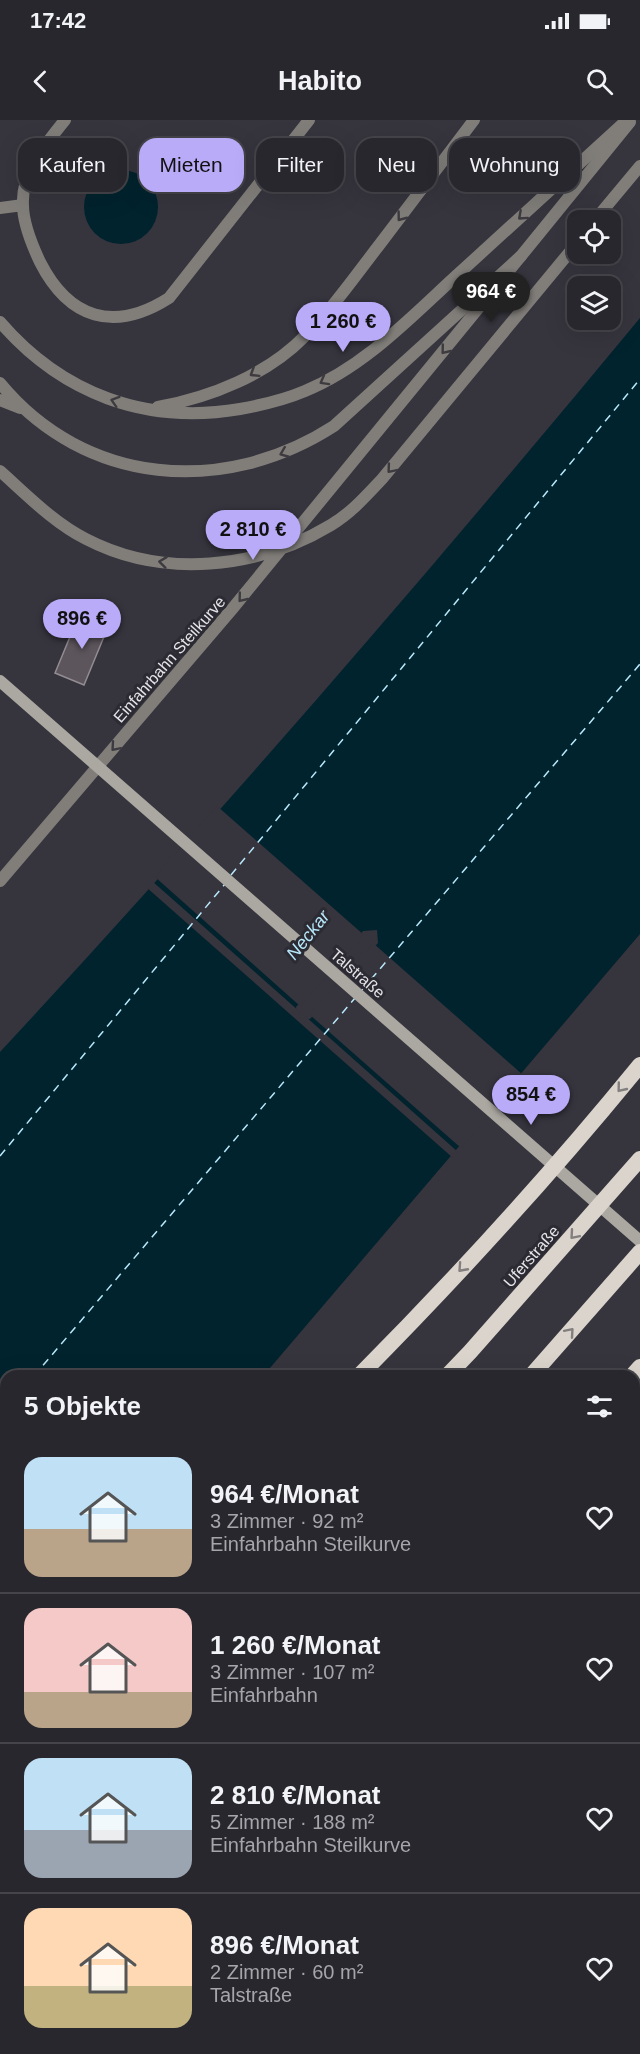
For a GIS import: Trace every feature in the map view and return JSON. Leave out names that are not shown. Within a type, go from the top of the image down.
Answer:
[{"type":"highway","points":[[365,1370],[420,1314],[554,1166],[640,1065]]},
{"type":"highway","name":"Uferstraße","points":[[453,1370],[640,1159]]},
{"type":"highway","points":[[536,1370],[640,1252]]},
{"type":"main road","name":"Talstraße","points":[[0,681],[640,1241]]},
{"type":"street","points":[[65,120],[36,158],[26,183],[23,205],[31,244],[47,276],[68,302],[86,312],[106,317],[150,310],[169,298],[309,120]]},
{"type":"street","points":[[143,409],[206,395],[242,381],[304,338],[335,303],[474,120]]},
{"type":"street","points":[[0,322],[19,344],[35,357],[72,382],[103,397],[143,409],[189,414],[266,405],[306,391],[348,368],[392,334],[627,120]]},
{"type":"street","name":"Einfahrbahn Steilkurve","points":[[0,881],[233,608],[632,120]]},
{"type":"street","points":[[604,210],[640,166]]},
{"type":"street","points":[[0,208],[23,205]]},
{"type":"street","points":[[0,471],[65,526],[86,539],[142,559],[168,563],[224,563],[251,559],[278,550],[332,525],[362,500],[567,255]]},
{"type":"street","points":[[2,390],[59,437],[89,453],[128,465],[167,471],[201,471],[233,468],[260,462],[311,441],[334,426],[521,256]]},
{"type":"water","points":[[127,171],[139,175],[139,192],[155,192],[157,214],[152,228],[142,238],[128,243],[114,243],[100,238],[90,228],[85,214],[87,192],[127,192]]},
{"type":"water","name":"Neckar","points":[[640,318],[640,934],[268,1370],[0,1370],[0,1052],[245,781],[405,597]],"holes":[[[377,930],[378,943],[310,1019],[297,1019],[296,1007],[363,931]]]},
{"type":"pier","points":[[217,806],[364,935],[300,1006],[155,877]]},
{"type":"pier","points":[[152,881],[299,1011],[300,1016],[305,1016],[458,1152],[453,1158],[146,887]]},
{"type":"pier","points":[[373,943],[523,1075],[461,1148],[310,1015]]},
{"type":"building","points":[[79,615],[108,627],[84,685],[55,673]]},
{"type":"ferry route","points":[[231,875],[640,379]]},
{"type":"ferry route","points":[[362,990],[640,664]]},
{"type":"ferry route","points":[[0,1156],[225,884]]},
{"type":"ferry route","points":[[39,1370],[355,998]]}]
